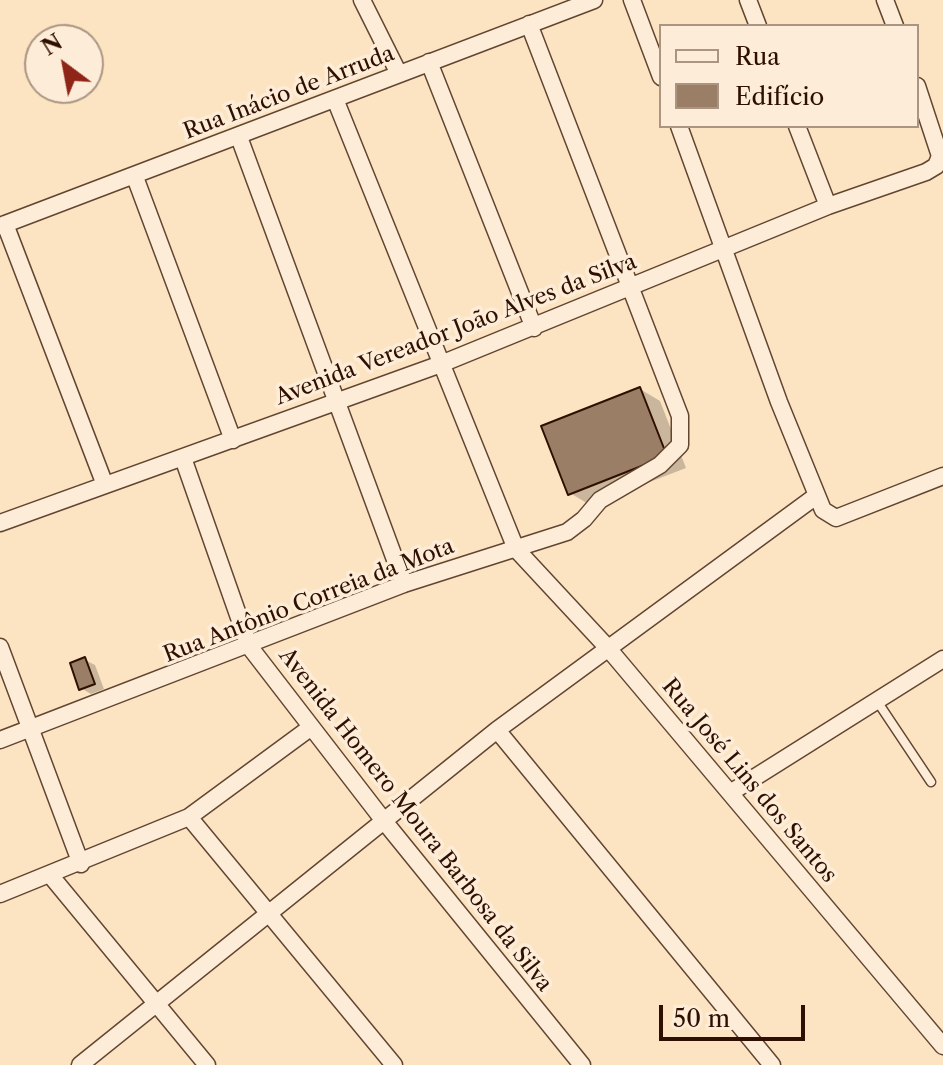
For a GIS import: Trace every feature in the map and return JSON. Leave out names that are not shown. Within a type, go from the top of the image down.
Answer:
[{"type":"street","points":[[362,0],[399,74]]},
{"type":"street","name":"Rua Inácio de Arruda","points":[[2,225],[594,0]]},
{"type":"street","points":[[632,0],[659,72]]},
{"type":"street","points":[[748,0],[757,24]]},
{"type":"street","points":[[885,0],[894,24]]},
{"type":"street","name":"Rua Antônio Correia da Mota","points":[[0,740],[404,584],[567,532],[584,519],[600,500],[672,457],[680,445],[680,416],[529,24]]},
{"type":"street","points":[[429,62],[534,328]]},
{"type":"street","points":[[919,92],[937,141],[941,164]]},
{"type":"street","points":[[335,99],[516,549]]},
{"type":"street","points":[[680,128],[823,510],[836,518],[943,476]]},
{"type":"street","points":[[798,128],[828,206]]},
{"type":"street","points":[[239,137],[404,584]]},
{"type":"street","name":"Avenida Vereador João Alves da Silva","points":[[0,523],[441,364],[724,247],[941,164]]},
{"type":"street","points":[[135,177],[233,440]]},
{"type":"street","points":[[2,225],[105,485]]},
{"type":"street","name":"Avenida Homero Moura Barbosa da Silva","points":[[183,458],[249,646],[310,728],[582,1065]]},
{"type":"street","points":[[80,1065],[497,730],[816,496]]},
{"type":"street","name":"Rua José Lins dos Santos","points":[[516,549],[607,647],[940,1036]]},
{"type":"street","points":[[0,647],[81,864]]},
{"type":"street","points":[[730,793],[943,659]]},
{"type":"street","points":[[0,894],[81,864],[189,817],[310,728]]},
{"type":"street","points":[[497,730],[772,1065]]},
{"type":"street","points":[[189,817],[394,1065]]},
{"type":"street","points":[[51,876],[207,1065]]},
{"type":"lane","points":[[877,701],[931,782]]},
{"type":"building","points":[[640,387],[667,456],[568,495],[541,426]]},
{"type":"building","points":[[85,657],[95,684],[79,690],[70,663]]}]
